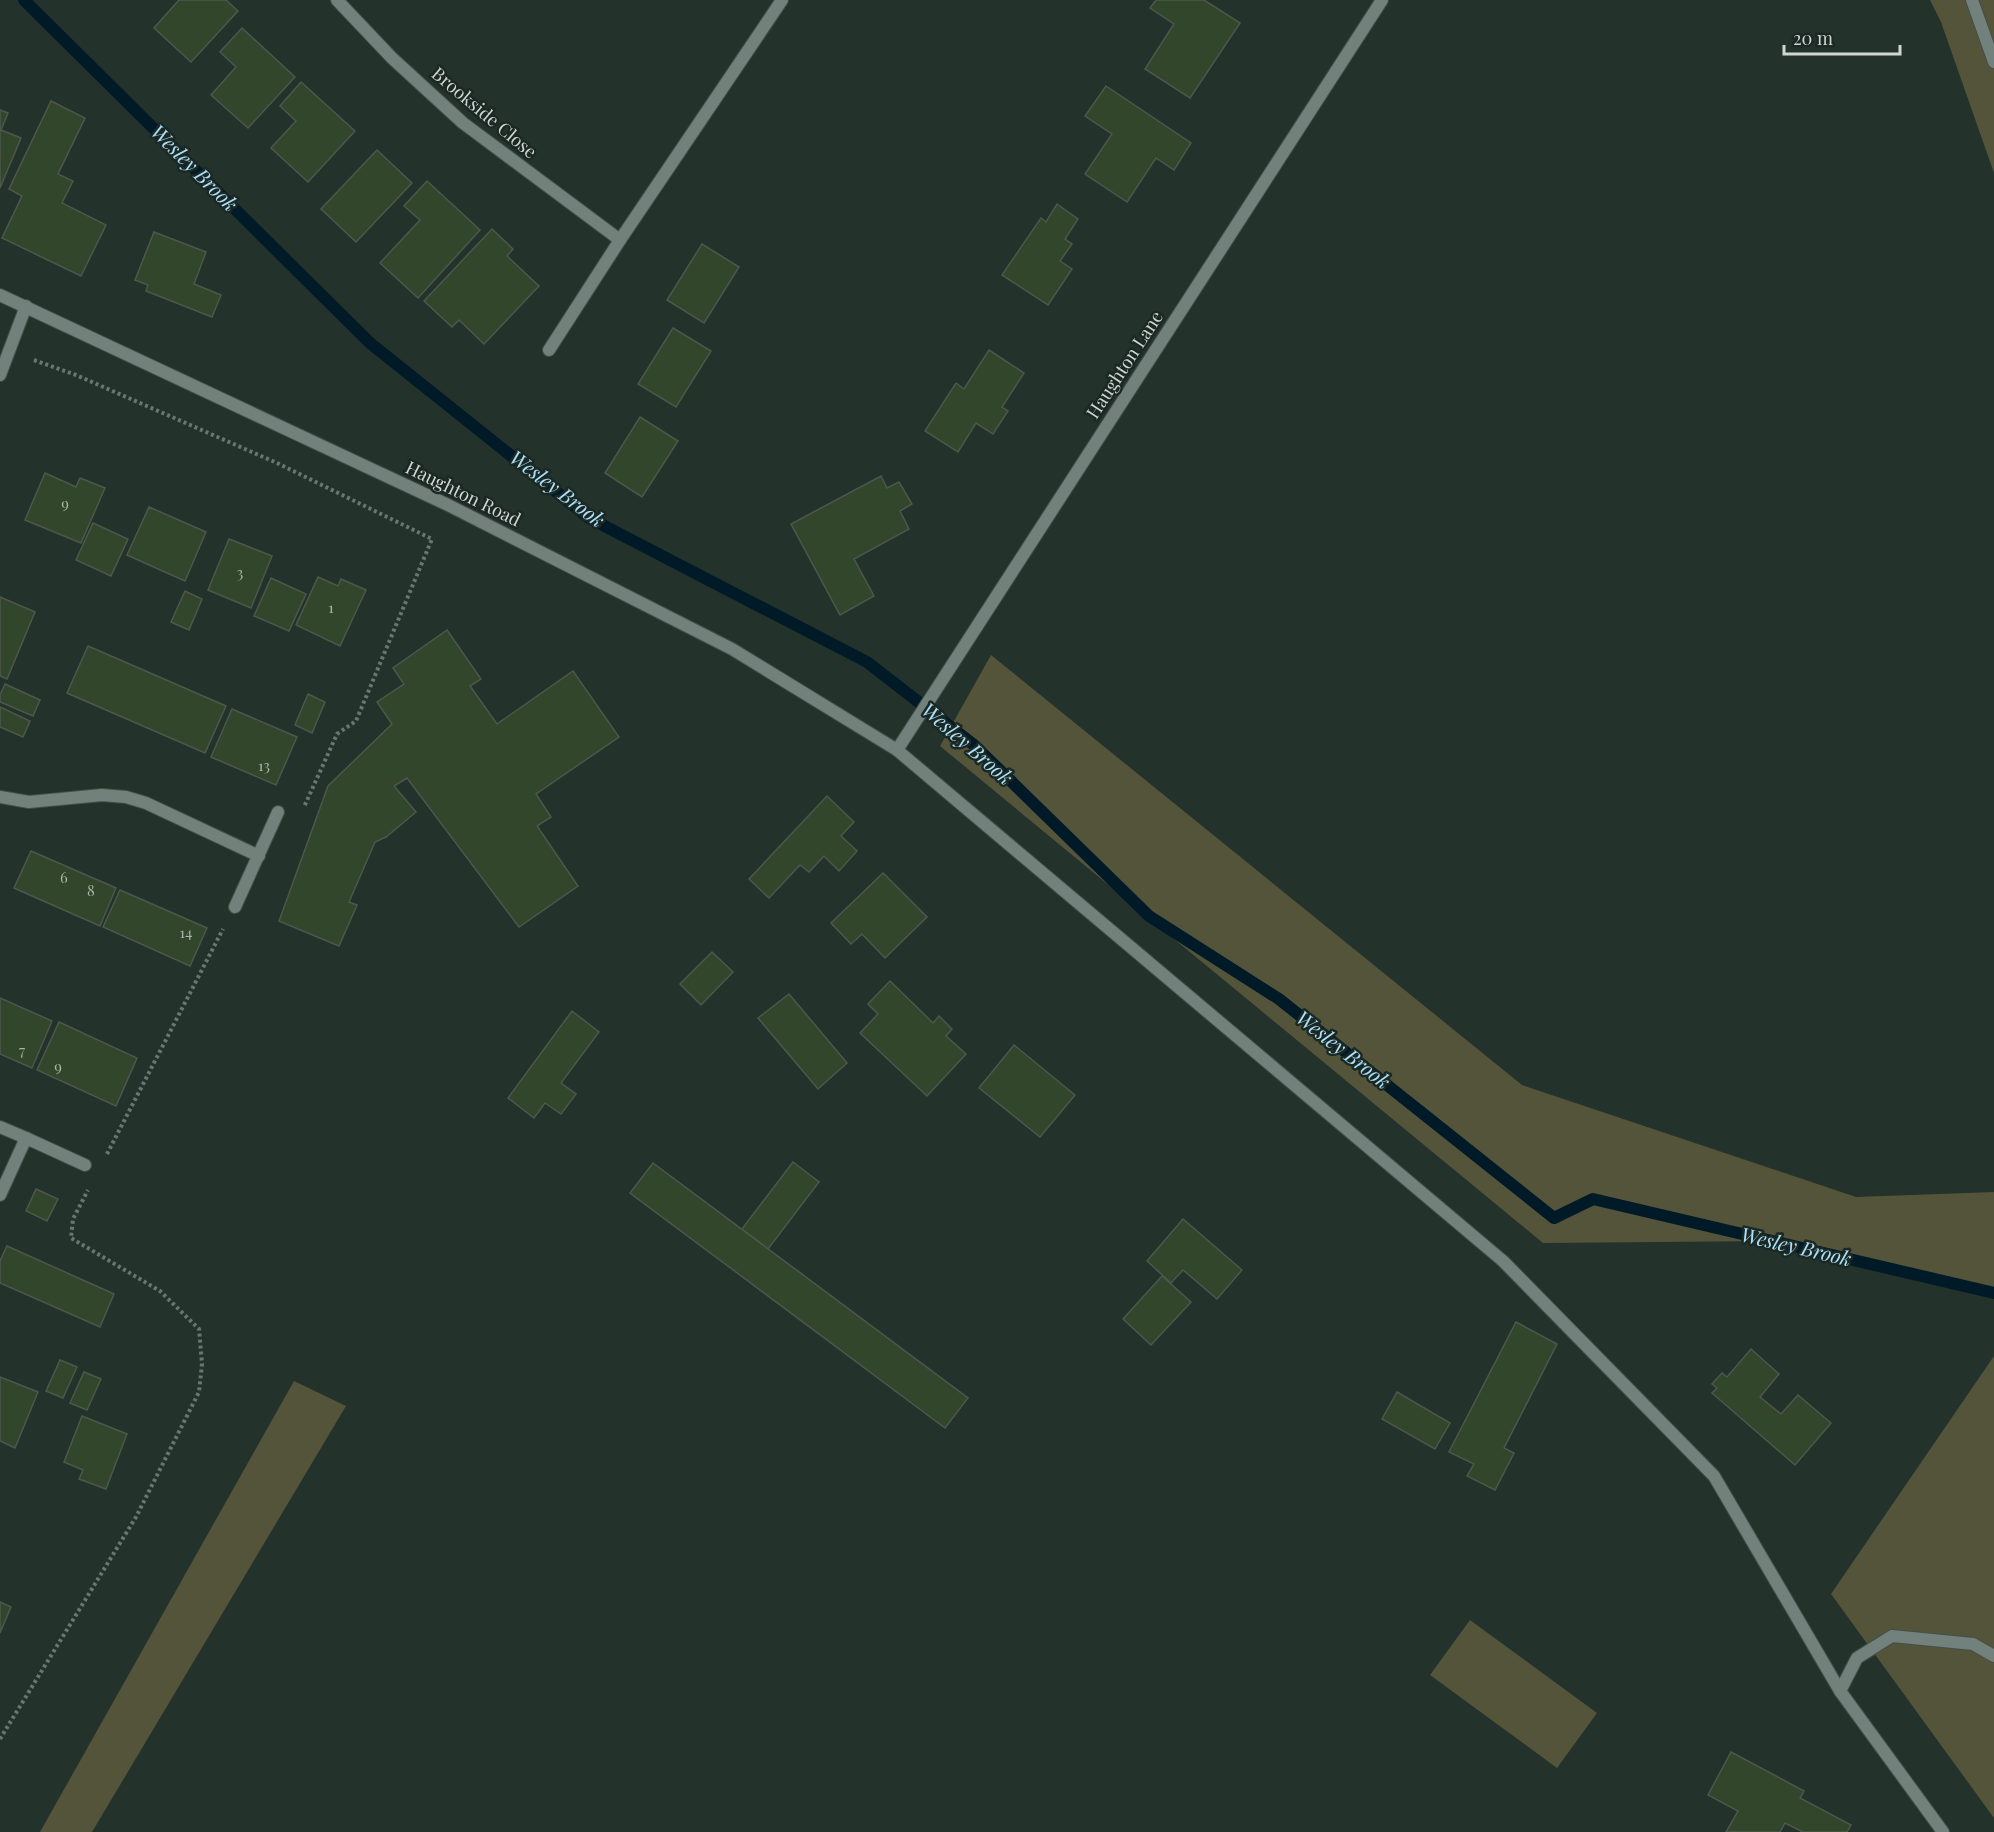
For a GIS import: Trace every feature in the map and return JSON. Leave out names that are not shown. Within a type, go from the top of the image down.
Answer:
[{"type":"street","name":"Brookside Close","points":[[337,0],[392,58],[463,123],[620,240]]},
{"type":"street","points":[[549,350],[620,240],[782,0]]},
{"type":"street","name":"Haughton Lane","points":[[897,750],[1382,0]]},
{"type":"street","points":[[1972,0],[1994,62]]},
{"type":"street","name":"Haughton Road","points":[[0,295],[448,505],[732,649],[897,750],[1503,1261],[1714,1476],[1840,1691],[1943,1832]]},
{"type":"street","points":[[0,375],[26,306]]},
{"type":"street","points":[[0,797],[29,801],[102,795],[126,797],[146,803],[259,856]]},
{"type":"street","points":[[235,907],[278,812]]},
{"type":"street","points":[[0,1127],[85,1165]]},
{"type":"street","points":[[0,1195],[26,1138]]},
{"type":"street","points":[[1840,1691],[1857,1658],[1892,1636],[1973,1644],[1994,1656]]},
{"type":"path","points":[[8,351],[76,375],[277,462],[432,539],[356,721],[337,734],[298,820],[278,812]]},
{"type":"path","points":[[103,1161],[235,907]]},
{"type":"path","points":[[0,1739],[136,1517],[199,1392],[202,1364],[199,1329],[160,1290],[71,1238],[73,1219],[92,1181]]},
{"type":"green space","points":[[1930,0],[1994,0],[1994,173],[1941,22]]},
{"type":"green space","points":[[991,655],[1522,1085],[1856,1197],[1994,1192],[1994,1293],[1771,1241],[1543,1243],[940,746]]},
{"type":"green space","points":[[1994,1356],[1994,1818],[1831,1594]]},
{"type":"green space","points":[[294,1381],[346,1406],[92,1832],[40,1832]]},
{"type":"green space","points":[[1470,1620],[1597,1713],[1557,1768],[1430,1675]]},
{"type":"building","points":[[179,0],[226,0],[238,11],[191,62],[154,28]]},
{"type":"building","points":[[1156,0],[1204,0],[1240,23],[1190,98],[1145,69],[1174,24],[1150,8]]},
{"type":"building","points":[[242,28],[295,77],[248,128],[211,95],[236,67],[220,52]]},
{"type":"building","points":[[301,82],[355,131],[308,182],[271,148],[296,121],[280,106]]},
{"type":"building","points":[[1106,86],[1191,143],[1174,170],[1156,158],[1127,202],[1085,174],[1112,134],[1085,116]]},
{"type":"building","points":[[51,101],[85,118],[58,174],[73,181],[62,203],[106,225],[81,276],[2,238],[22,196],[9,189]]},
{"type":"building","points":[[0,110],[8,113],[1,130],[21,138],[0,188]]},
{"type":"building","points":[[377,150],[412,183],[356,242],[321,209]]},
{"type":"building","points":[[427,181],[480,230],[418,298],[380,263],[420,220],[404,206]]},
{"type":"building","points":[[1057,204],[1078,219],[1065,239],[1072,244],[1060,261],[1072,269],[1048,305],[1002,275],[1041,218],[1046,222]]},
{"type":"building","points":[[492,229],[513,249],[507,256],[539,286],[484,344],[459,320],[452,327],[424,301]]},
{"type":"building","points":[[154,232],[206,252],[194,284],[221,295],[212,317],[146,291],[148,285],[135,280]]},
{"type":"building","points":[[702,244],[739,267],[704,323],[667,300]]},
{"type":"building","points":[[673,328],[711,351],[676,407],[638,384]]},
{"type":"building","points":[[989,350],[1024,373],[1002,407],[1008,411],[993,434],[976,423],[958,452],[925,431],[956,383],[964,389]]},
{"type":"building","points":[[640,417],[678,441],[642,497],[605,473]]},
{"type":"building","points":[[45,473],[76,487],[80,478],[105,488],[81,543],[25,520]]},
{"type":"building","points":[[881,476],[887,488],[899,482],[912,504],[900,511],[909,529],[854,559],[874,596],[840,615],[791,524]]},
{"type":"building","points":[[149,507],[206,532],[185,581],[127,555]]},
{"type":"building","points":[[93,523],[128,539],[111,576],[76,560]]},
{"type":"building","points":[[229,539],[272,556],[251,608],[208,590]]},
{"type":"building","points":[[318,577],[338,586],[341,579],[366,590],[340,646],[296,625]]},
{"type":"building","points":[[271,578],[306,594],[289,631],[254,616]]},
{"type":"building","points":[[185,591],[202,599],[189,630],[171,622]]},
{"type":"building","points":[[0,597],[35,612],[7,679],[0,676]]},
{"type":"building","points":[[447,630],[481,679],[470,686],[497,724],[573,671],[619,737],[536,794],[551,817],[537,826],[578,886],[519,927],[407,778],[394,786],[416,812],[386,837],[375,842],[349,902],[357,905],[339,946],[279,921],[328,786],[392,724],[377,702],[404,684],[393,668]]},
{"type":"building","points":[[88,646],[226,706],[205,753],[67,693]]},
{"type":"building","points":[[5,684],[40,700],[33,716],[0,702],[0,695]]},
{"type":"building","points":[[308,694],[325,702],[312,733],[295,725]]},
{"type":"building","points":[[0,707],[30,721],[23,737],[0,727]]},
{"type":"building","points":[[232,709],[297,737],[276,785],[211,757]]},
{"type":"building","points":[[827,796],[854,822],[841,836],[857,851],[839,871],[824,856],[809,872],[800,865],[769,898],[749,879]]},
{"type":"building","points":[[31,851],[116,888],[100,926],[14,888]]},
{"type":"building","points":[[883,873],[927,917],[885,958],[862,934],[851,944],[831,923]]},
{"type":"building","points":[[120,890],[207,928],[190,966],[103,927]]},
{"type":"building","points":[[712,952],[733,972],[701,1005],[680,984]]},
{"type":"building","points":[[890,981],[933,1023],[939,1016],[952,1029],[946,1036],[966,1054],[927,1096],[860,1033],[878,1014],[868,1004]]},
{"type":"building","points":[[789,994],[847,1063],[818,1089],[758,1018]]},
{"type":"building","points":[[0,998],[52,1021],[32,1068],[0,1054]]},
{"type":"building","points":[[572,1011],[599,1032],[561,1083],[576,1094],[561,1114],[545,1103],[534,1118],[508,1098]]},
{"type":"building","points":[[59,1022],[137,1058],[116,1106],[37,1070]]},
{"type":"building","points":[[1014,1045],[1075,1095],[1040,1137],[979,1088]]},
{"type":"building","points":[[793,1162],[819,1182],[768,1249],[742,1229]]},
{"type":"building","points":[[653,1163],[968,1398],[945,1428],[630,1193]]},
{"type":"building","points":[[36,1189],[58,1199],[47,1221],[26,1211]]},
{"type":"building","points":[[1183,1219],[1242,1270],[1217,1299],[1183,1270],[1171,1283],[1147,1261]]},
{"type":"building","points":[[7,1246],[114,1294],[100,1327],[0,1283],[0,1261]]},
{"type":"building","points":[[1162,1276],[1191,1302],[1151,1345],[1123,1319]]},
{"type":"building","points":[[1516,1322],[1557,1344],[1504,1448],[1514,1453],[1495,1490],[1467,1476],[1474,1464],[1449,1452]]},
{"type":"building","points":[[1751,1349],[1779,1374],[1760,1397],[1781,1414],[1798,1395],[1831,1423],[1795,1465],[1712,1393],[1717,1388],[1712,1384],[1722,1373],[1727,1377]]},
{"type":"building","points":[[60,1360],[77,1367],[63,1398],[46,1391]]},
{"type":"building","points":[[84,1372],[101,1379],[87,1410],[70,1403]]},
{"type":"building","points":[[0,1377],[38,1392],[15,1448],[0,1441]]},
{"type":"building","points":[[1397,1392],[1450,1423],[1435,1449],[1382,1419]]},
{"type":"building","points":[[82,1416],[127,1434],[106,1489],[79,1479],[83,1470],[64,1462]]},
{"type":"building","points":[[0,1602],[11,1607],[0,1633]]},
{"type":"building","points":[[1731,1752],[1804,1791],[1800,1798],[1851,1825],[1847,1832],[1803,1832],[1785,1823],[1780,1832],[1726,1832],[1738,1811],[1708,1795]]},
{"type":"waterway","name":"Wesley Brook","points":[[24,0],[370,343],[589,518],[867,662],[974,745],[1149,916],[1279,999],[1554,1218],[1593,1199],[1994,1293]]}]
